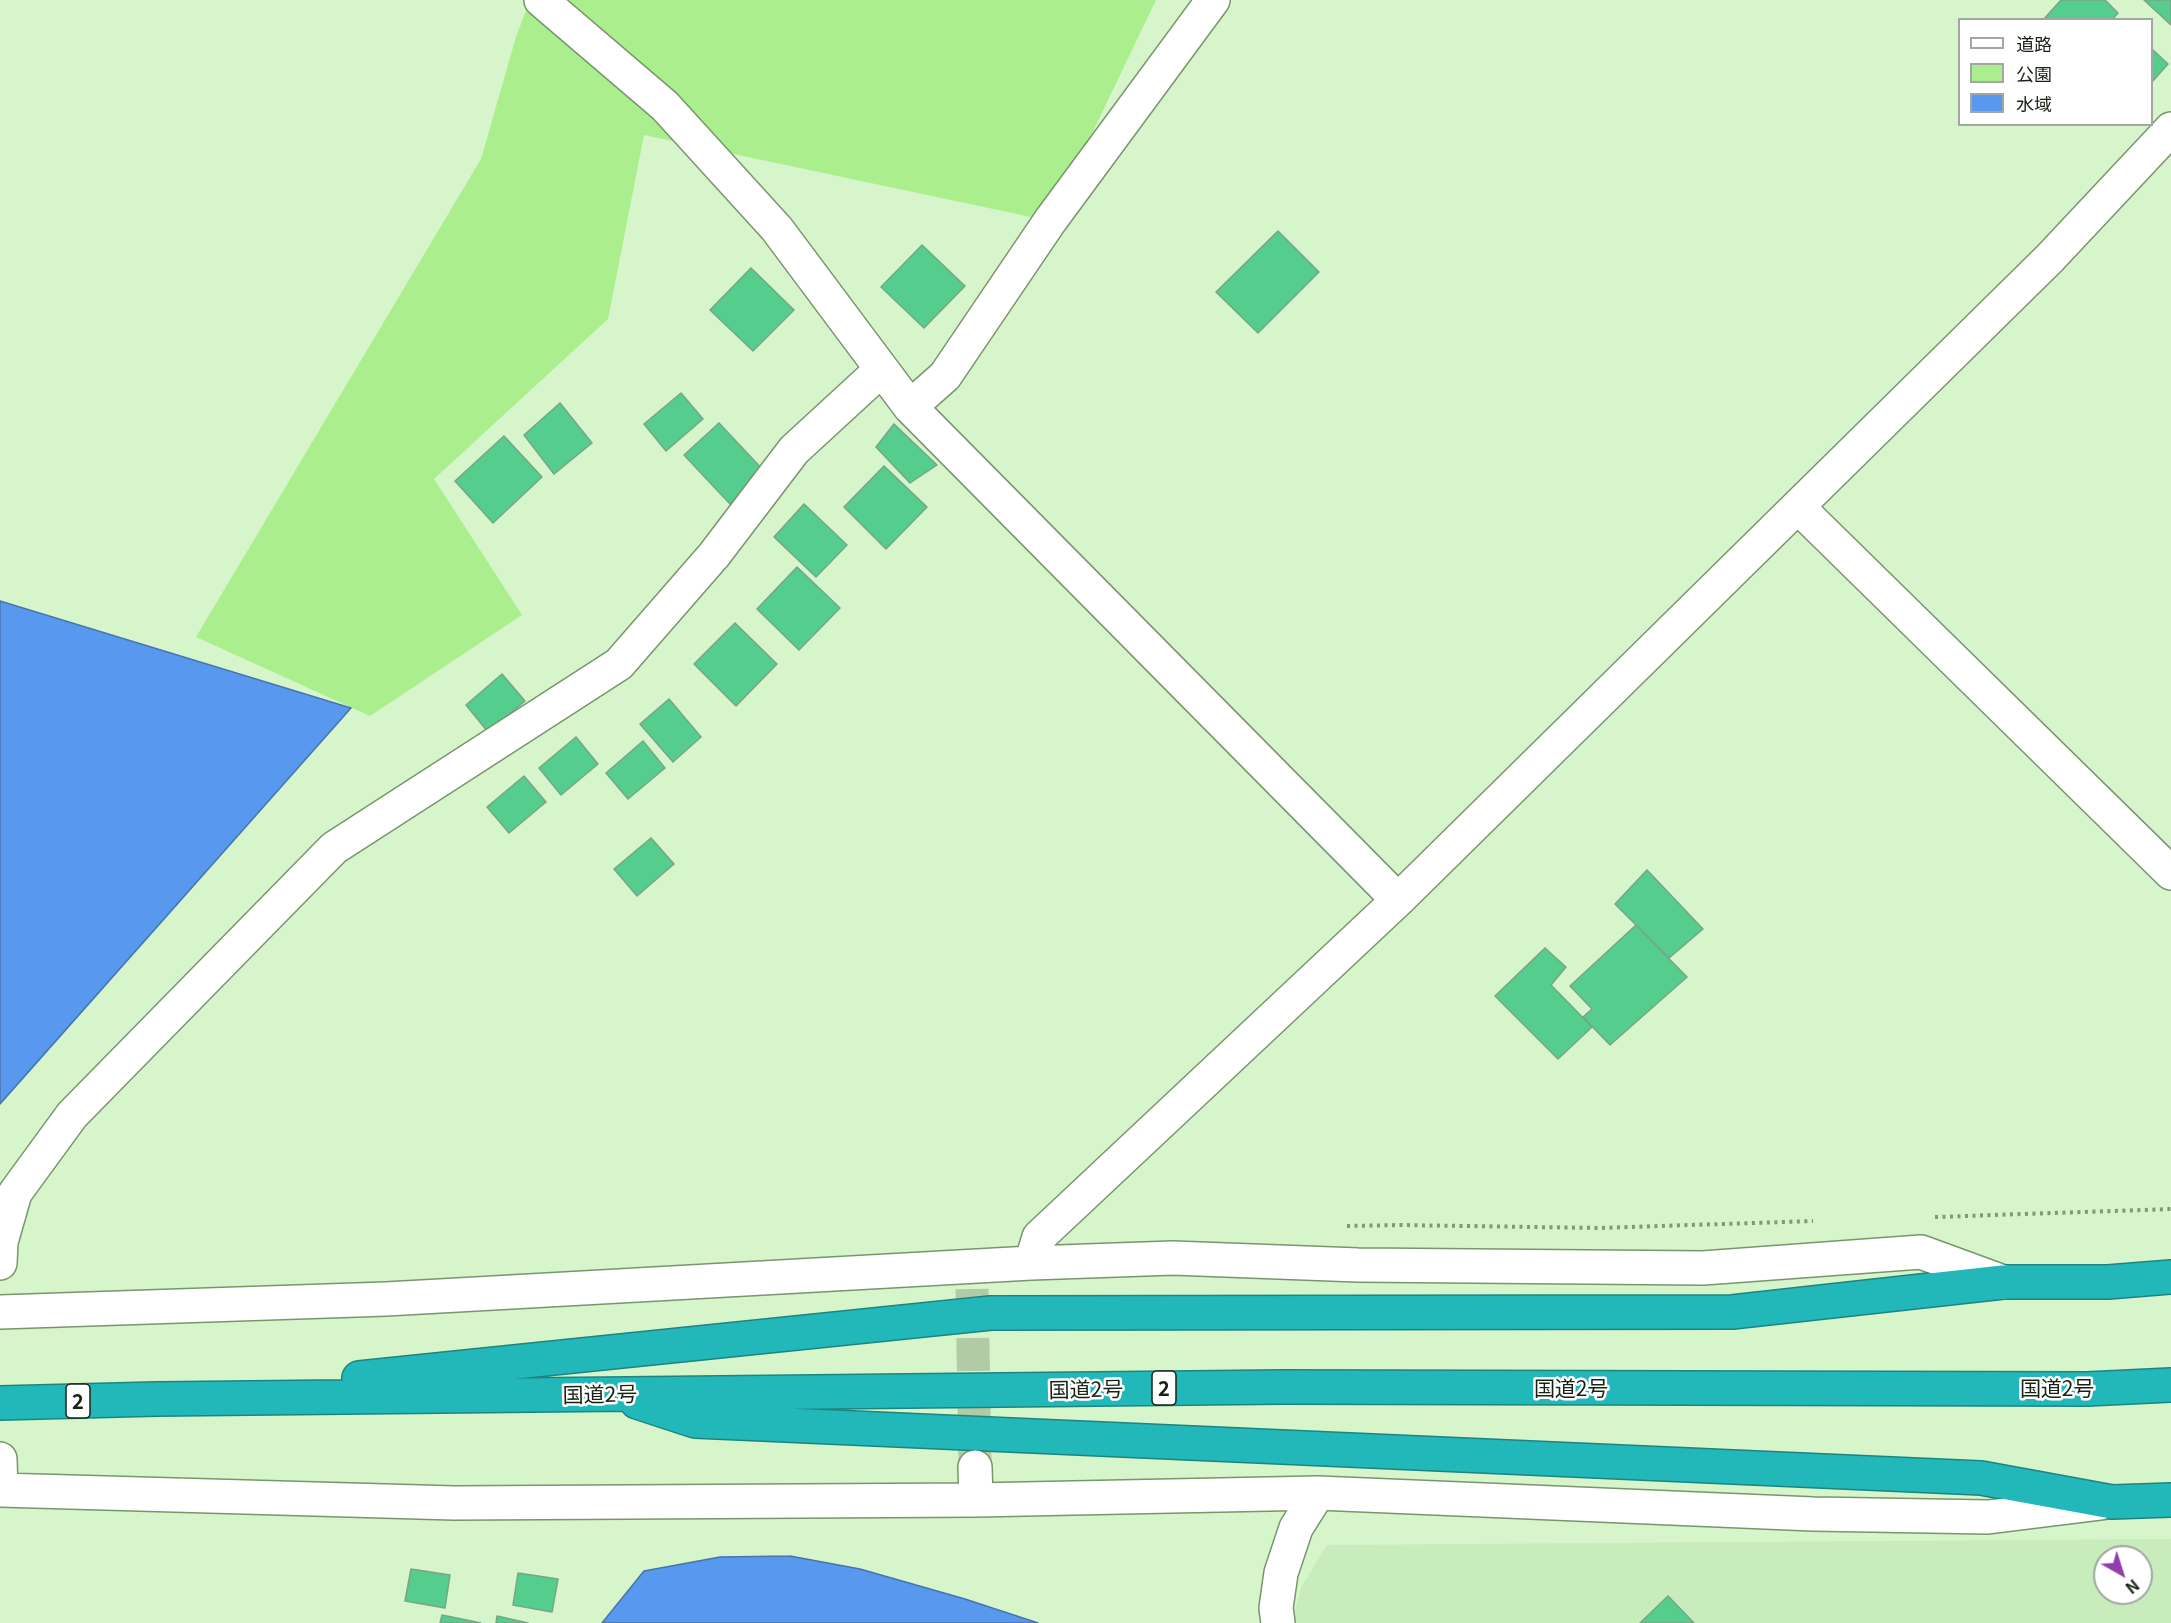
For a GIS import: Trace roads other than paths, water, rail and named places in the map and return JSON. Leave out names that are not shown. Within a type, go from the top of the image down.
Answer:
[{"type":"highway","points":[[157,1399],[991,1313],[1732,1312],[2003,1282],[2108,1282],[2171,1277]]},
{"type":"highway","name":"国道2号","points":[[0,1403],[157,1399],[1283,1387],[2087,1389],[2171,1385]]},
{"type":"highway","points":[[612,1394],[695,1421],[1981,1478],[2112,1502],[2171,1500]]},
{"type":"street","points":[[541,0],[665,106],[777,229],[910,407],[1398,900]]},
{"type":"street","points":[[910,407],[945,376],[1050,220],[1213,0]]},
{"type":"street","points":[[1032,1263],[1039,1237],[1398,900],[2050,258],[2171,129]]},
{"type":"street","points":[[0,1263],[1,1242],[15,1193],[72,1115],[334,849],[619,664],[714,555],[794,450],[881,370]]},
{"type":"street","points":[[1798,507],[2171,873]]},
{"type":"street","points":[[0,1311],[972,1278],[1032,1263],[1173,1258],[1358,1265],[1703,1268],[1921,1252],[2003,1282]]},
{"type":"street","points":[[975,1467],[976,1500]]},
{"type":"street","points":[[0,1480],[454,1503],[976,1500],[1318,1493],[1813,1514],[1988,1517],[2112,1502]]},
{"type":"street","points":[[1278,1623],[1276,1608],[1281,1573],[1296,1528],[1318,1493]]},
{"type":"water","points":[[0,601],[351,708],[0,1104]]},
{"type":"water","points":[[790,1556],[860,1569],[1038,1623],[602,1623],[644,1571],[720,1557]]},
{"type":"tunnel","points":[[972,1289],[975,1463]]}]
